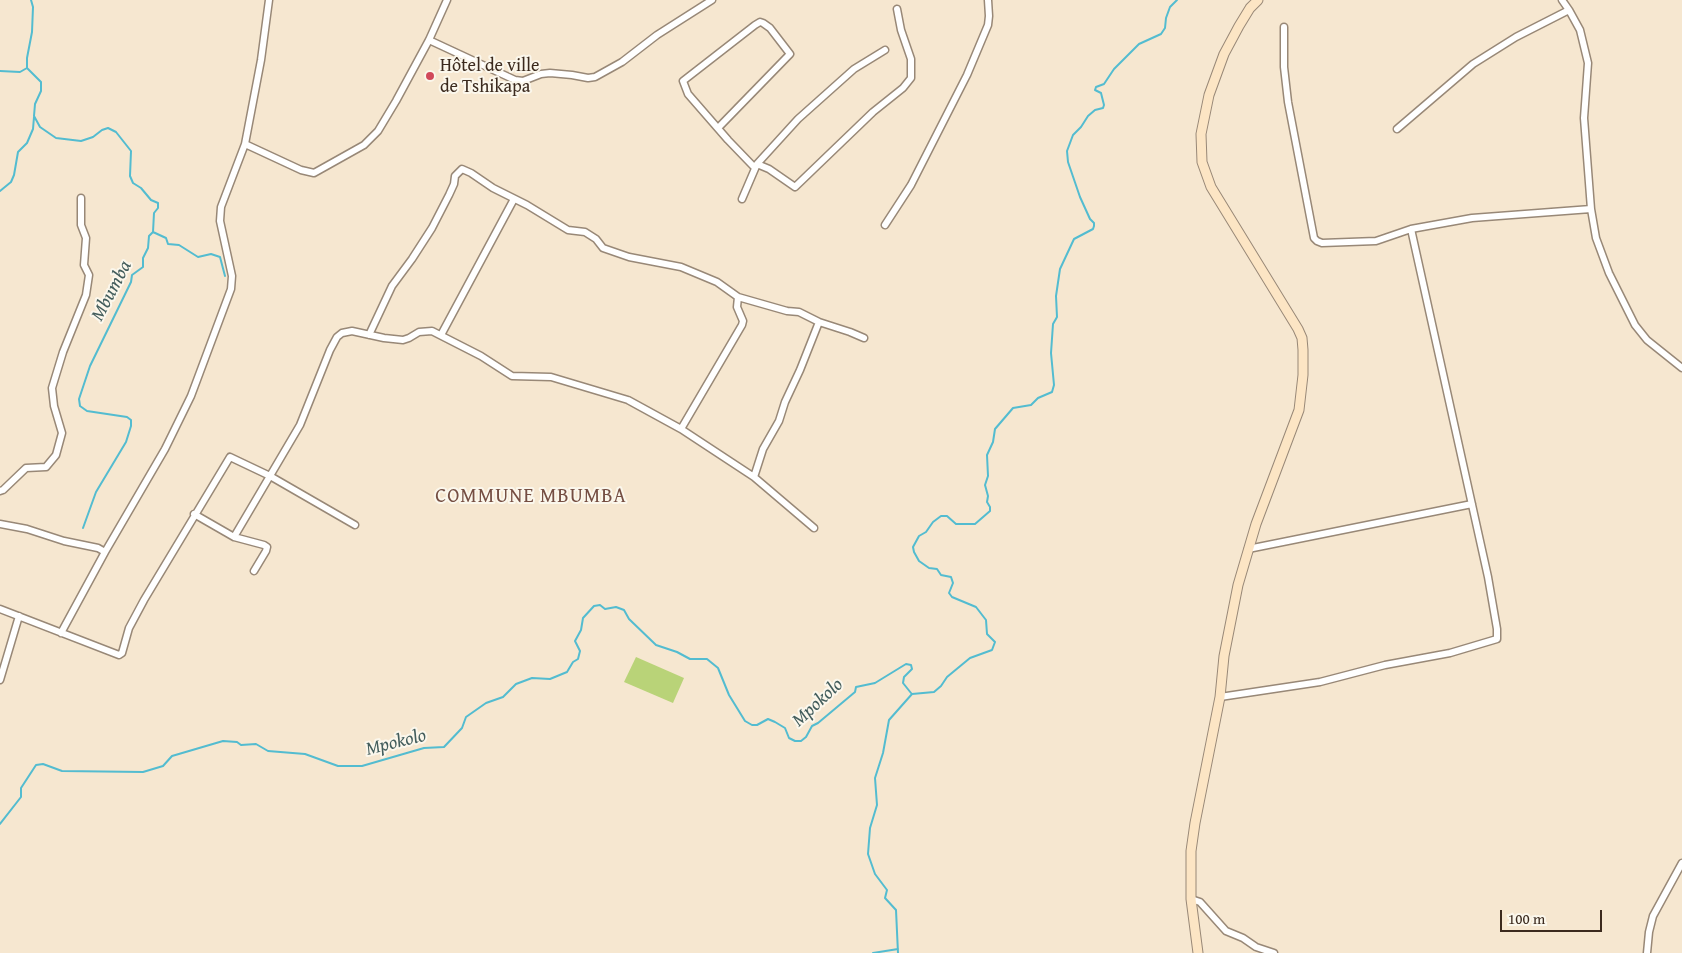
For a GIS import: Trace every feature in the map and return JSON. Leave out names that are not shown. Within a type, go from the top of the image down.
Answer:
[{"type":"main road","points":[[1198,953],[1191,899],[1192,851],[1195,823],[1220,697],[1224,656],[1238,585],[1248,549],[1268,489],[1299,410],[1303,375],[1302,338],[1298,329],[1211,187],[1202,162],[1201,134],[1209,95],[1224,54],[1250,8],[1258,0]]},
{"type":"street","points":[[61,633],[105,552],[165,449],[190,396],[231,289],[232,276],[220,221],[221,207],[245,144],[261,60],[269,0]]},
{"type":"street","points":[[245,144],[309,173],[319,172],[364,145],[378,131],[429,40],[447,0]]},
{"type":"street","points":[[429,40],[515,80],[523,81],[541,74],[550,73],[572,74],[588,78],[595,77],[622,62],[657,35],[712,0]]},
{"type":"street","points":[[884,225],[911,185],[967,75],[988,25],[988,0]]},
{"type":"street","points":[[1562,0],[1580,30],[1588,63],[1584,118],[1591,209],[1596,238],[1609,273],[1635,325],[1647,340],[1682,368]]},
{"type":"street","points":[[718,128],[790,54],[770,28],[763,23],[754,25],[683,81],[688,94],[718,128],[756,166],[769,169],[795,188],[873,112],[903,88],[911,78],[911,60],[901,30],[897,9]]},
{"type":"street","points":[[1397,129],[1473,64],[1516,37],[1569,10]]},
{"type":"street","points":[[1284,27],[1284,67],[1288,102],[1314,238],[1317,241],[1322,243],[1376,241],[1411,229],[1472,218],[1521,216],[1591,209]]},
{"type":"street","points":[[742,199],[756,166],[820,98],[854,69],[885,50]]},
{"type":"street","points":[[369,335],[392,286],[432,228],[458,173],[462,169],[568,230],[585,232],[596,238],[603,248],[629,257],[681,267],[717,282],[738,297],[786,311],[798,312],[819,322],[864,338]]},
{"type":"street","points":[[0,491],[26,468],[46,468],[56,455],[62,433],[54,406],[52,388],[61,358],[86,295],[89,275],[84,266],[86,238],[81,225],[81,198]]},
{"type":"street","points":[[441,335],[514,199]]},
{"type":"street","points":[[1220,697],[1320,682],[1384,665],[1450,653],[1495,640],[1497,636],[1488,577],[1411,229]]},
{"type":"street","points":[[681,429],[742,325],[743,321],[737,307],[738,297]]},
{"type":"street","points":[[754,477],[763,449],[779,421],[785,402],[819,322]]},
{"type":"street","points":[[234,537],[300,424],[337,337],[342,333],[352,331],[403,340],[420,332],[432,331],[481,356],[516,378],[551,377],[628,400],[681,429],[754,477],[814,528]]},
{"type":"street","points":[[0,609],[119,655],[122,653],[129,628],[194,514],[230,457],[270,476],[355,525]]},
{"type":"street","points":[[1248,549],[1472,504]]},
{"type":"street","points":[[194,514],[234,537],[267,547],[254,571]]},
{"type":"street","points":[[0,524],[27,529],[64,541],[98,548],[105,552]]},
{"type":"street","points":[[0,680],[19,616]]},
{"type":"street","points":[[1647,953],[1649,932],[1654,916],[1682,863]]},
{"type":"street","points":[[1191,899],[1200,902],[1226,930],[1256,947],[1274,953]]},
{"type":"green space","points":[[636,657],[684,678],[673,703],[624,682]]},
{"type":"waterway","name":"Mbumba","points":[[31,0],[33,7],[32,32],[27,68],[41,82],[41,91],[35,104],[34,116],[40,127],[56,138],[81,141],[93,137],[108,128],[116,132],[131,151],[130,176],[133,183],[141,188],[151,200],[158,203],[158,208],[154,213],[153,232],[149,236],[148,248],[143,258],[143,267],[132,275],[131,282],[90,366],[79,399],[80,406],[87,411],[127,417],[131,420],[126,442],[96,492],[83,528]]},
{"type":"waterway","points":[[898,953],[896,910],[885,898],[887,890],[875,874],[868,854],[870,828],[877,805],[875,778],[883,753],[889,720],[912,694],[934,692],[947,677],[970,658],[992,650],[995,642],[987,634],[986,620],[976,607],[952,597],[949,593],[953,583],[951,577],[941,575],[937,569],[929,568],[919,561],[913,547],[919,536],[926,532],[933,522],[941,516],[947,516],[956,524],[975,524],[990,511],[985,485],[988,476],[987,455],[993,442],[995,429],[1013,408],[1031,405],[1038,398],[1052,392],[1054,385],[1051,353],[1053,324],[1057,317],[1056,296],[1060,269],[1074,239],[1093,229],[1094,226],[1080,197],[1068,162],[1067,151],[1073,135],[1088,116],[1095,110],[1103,108],[1101,93],[1095,90],[1096,87],[1104,84],[1114,69],[1139,44],[1161,34],[1165,28],[1170,7],[1177,0]]},
{"type":"waterway","points":[[0,71],[20,72],[27,68]]},
{"type":"waterway","points":[[0,191],[11,182],[18,152],[27,143],[33,129],[34,117]]},
{"type":"waterway","points":[[153,232],[166,238],[168,244],[179,245],[198,257],[211,254],[220,257],[225,276]]},
{"type":"waterway","name":"Mpokolo","points":[[0,824],[21,797],[21,788],[36,765],[43,764],[62,771],[143,772],[163,766],[172,756],[223,741],[237,742],[241,745],[256,744],[268,751],[305,754],[338,766],[362,766],[424,748],[444,747],[462,728],[466,717],[486,703],[503,697],[516,684],[532,678],[550,679],[567,672],[573,662],[578,659],[580,651],[575,641],[581,630],[583,618],[594,606],[600,605],[605,609],[616,607],[624,610],[629,619],[656,645],[677,652],[690,659],[707,659],[718,668],[729,695],[745,721],[752,725],[757,725],[768,719],[785,728],[789,738],[795,741],[801,741],[806,737],[812,726],[855,692],[856,687],[875,683],[906,664],[911,665],[912,669],[904,677],[903,683],[911,693]]},
{"type":"waterway","points":[[873,953],[898,949]]},
{"type":"place","name":"Hôtel de ville de Tshikapa","points":[[430,76]]},
{"type":"district","name":"COMMUNE MBUMBA","points":[[531,497]]}]
